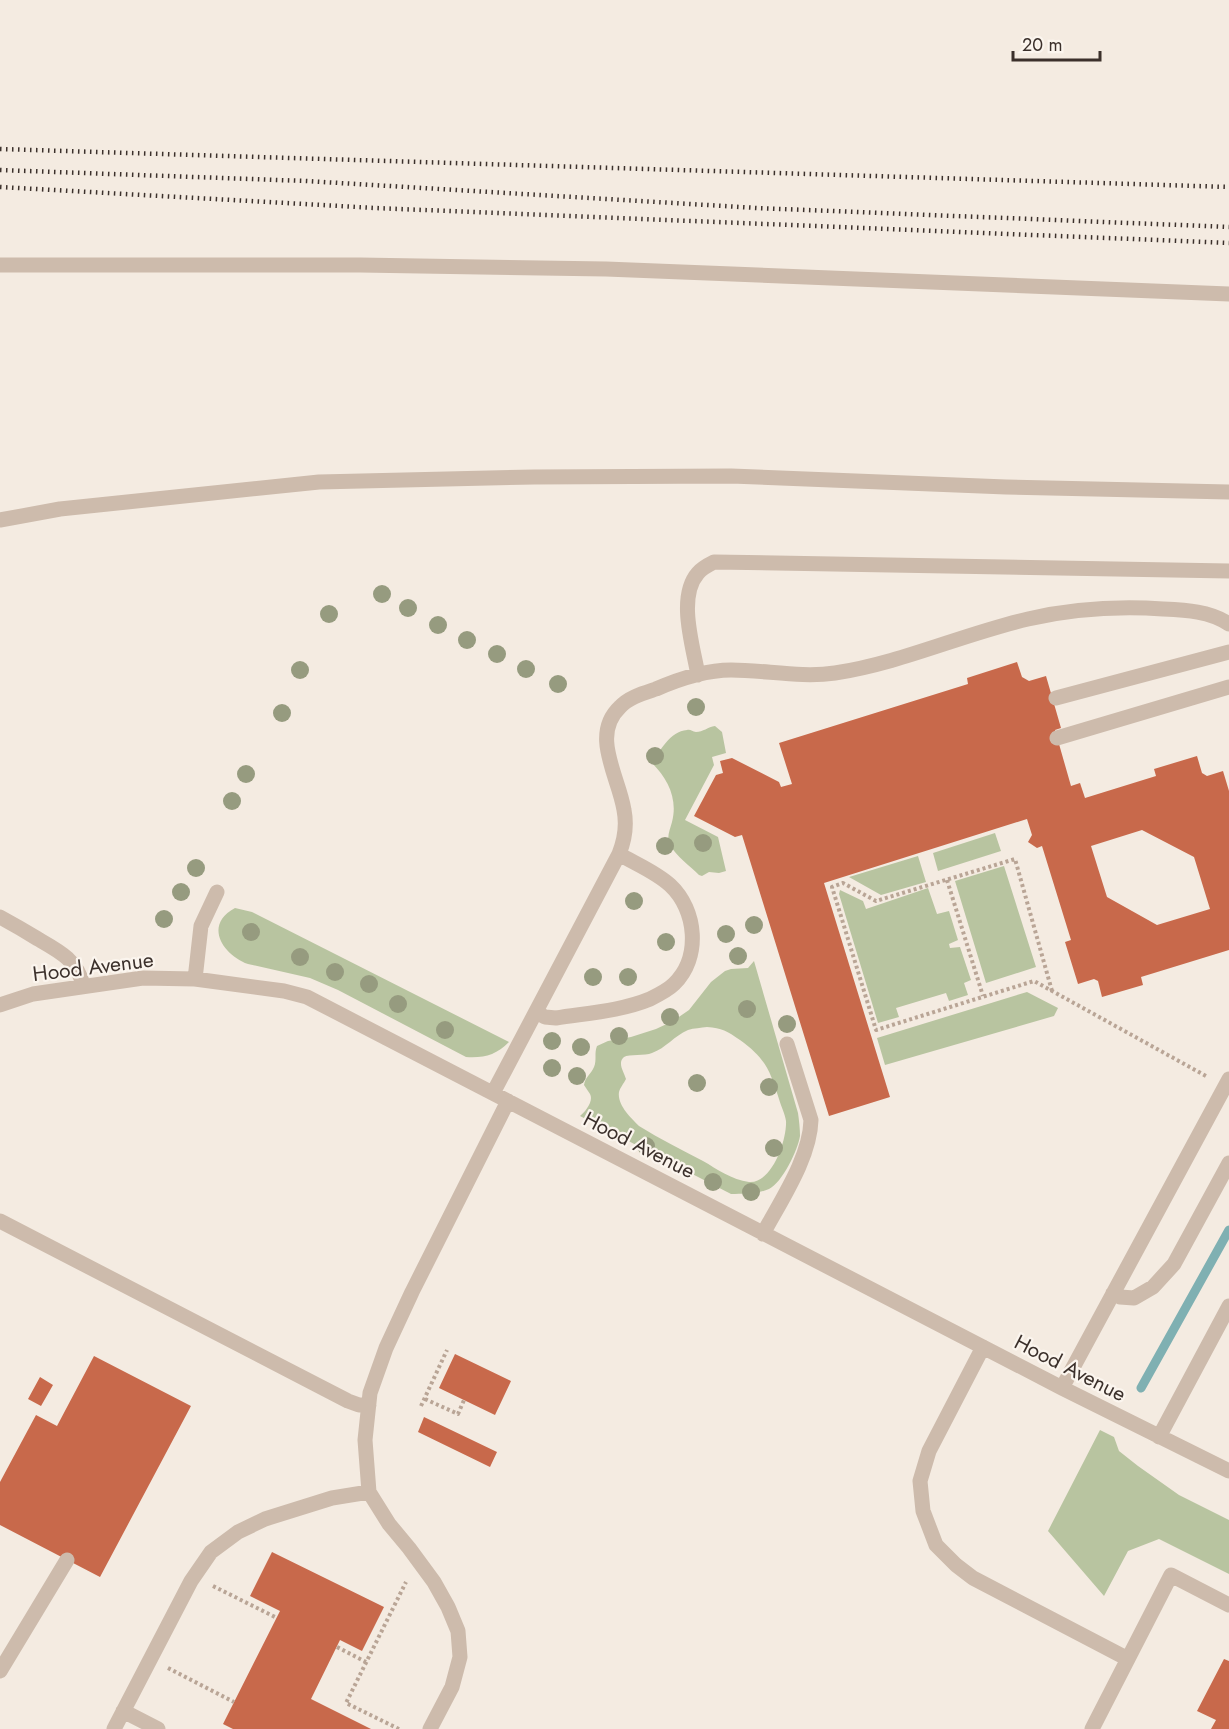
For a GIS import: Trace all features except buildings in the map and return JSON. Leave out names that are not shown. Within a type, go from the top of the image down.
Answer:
[{"type":"street","points":[[0,265],[360,265],[606,269],[1229,294]]},
{"type":"street","points":[[0,520],[60,508],[319,482],[522,477],[731,476],[1006,487],[1229,492]]},
{"type":"street","points":[[698,675],[686,605],[690,584],[699,571],[714,562],[1229,571]]},
{"type":"street","points":[[493,1093],[624,842],[624,807],[608,750],[607,732],[609,724],[621,705],[634,697],[670,683],[714,671],[832,674],[865,668],[1025,619],[1062,612],[1152,608],[1191,610],[1229,624]]},
{"type":"street","points":[[1056,698],[1229,652]]},
{"type":"street","points":[[1057,738],[1229,687]]},
{"type":"street","points":[[536,1012],[545,1017],[556,1018],[630,1005],[664,992],[674,984],[684,970],[692,944],[693,929],[680,897],[670,885],[656,875],[619,854]]},
{"type":"street","points":[[195,979],[201,926],[217,892]]},
{"type":"street","points":[[0,917],[62,952],[75,966],[83,986]]},
{"type":"street","name":"Hood Avenue","points":[[0,1005],[33,994],[143,978],[195,979],[284,991],[307,997],[1062,1388],[1229,1471]]},
{"type":"street","points":[[763,1234],[801,1161],[811,1133],[811,1120],[788,1044]]},
{"type":"street","points":[[1062,1388],[1227,1083]]},
{"type":"street","points":[[430,1729],[452,1687],[460,1658],[458,1631],[434,1582],[389,1524],[369,1492],[365,1440],[370,1393],[386,1348],[412,1292],[508,1101]]},
{"type":"street","points":[[1113,1293],[1120,1297],[1134,1298],[1153,1287],[1174,1264],[1229,1163]]},
{"type":"street","points":[[0,1221],[348,1401],[359,1405],[369,1405]]},
{"type":"street","points":[[1159,1437],[1229,1306]]},
{"type":"street","points":[[983,1347],[929,1451],[920,1481],[923,1511],[936,1545],[973,1578],[1128,1659]]},
{"type":"street","points":[[114,1729],[194,1576],[211,1552],[238,1532],[265,1519],[332,1498],[369,1492]]},
{"type":"street","points":[[0,1671],[67,1560]]},
{"type":"street","points":[[1092,1729],[1171,1575],[1229,1605]]},
{"type":"street","points":[[123,1711],[158,1729]]},
{"type":"path","points":[[1052,991],[1014,859],[876,901],[843,883],[831,887],[876,1030],[1034,981],[1052,991],[1227,1083]]},
{"type":"path","points":[[947,880],[983,997]]},
{"type":"path","points":[[421,1406],[447,1350]]},
{"type":"path","points":[[424,1399],[458,1414],[464,1400]]},
{"type":"path","points":[[399,1729],[346,1702],[418,1560]]},
{"type":"path","points":[[194,1576],[277,1618]]},
{"type":"path","points":[[336,1647],[366,1662]]},
{"type":"path","points":[[151,1659],[234,1702]]},
{"type":"green space","points":[[715,726],[722,732],[726,753],[712,757],[714,765],[685,820],[718,837],[726,871],[709,872],[702,876],[679,857],[670,845],[668,836],[674,814],[673,797],[663,776],[652,763],[666,742],[675,734],[688,730],[699,732]]},
{"type":"green space","points":[[995,833],[1001,851],[938,871],[933,853]]},
{"type":"green space","points":[[918,856],[926,882],[881,895],[849,877]]},
{"type":"green space","points":[[1004,866],[1036,967],[986,983],[955,881]]},
{"type":"green space","points":[[928,888],[937,914],[949,911],[958,940],[949,944],[950,948],[960,947],[971,980],[964,983],[968,995],[949,1001],[946,993],[896,1008],[899,1017],[878,1023],[839,894],[840,890],[863,901],[866,909]]},
{"type":"green space","points":[[235,908],[252,912],[509,1042],[490,1055],[466,1057],[338,990],[310,978],[239,960],[224,947],[218,931],[225,915]]},
{"type":"green space","points":[[754,961],[798,1113],[800,1136],[789,1166],[774,1186],[760,1192],[731,1194],[580,1116],[591,1100],[584,1085],[594,1067],[597,1046],[656,1029],[673,1021],[689,1010],[711,982],[725,971],[748,968]],"holes":[[[707,1027],[721,1029],[731,1034],[761,1059],[773,1080],[785,1116],[786,1129],[781,1149],[771,1169],[757,1181],[749,1182],[731,1177],[639,1126],[620,1102],[619,1092],[626,1079],[621,1065],[624,1057],[652,1053],[688,1030]]]},
{"type":"green space","points":[[1027,992],[1058,1008],[1054,1016],[885,1065],[877,1038]]},
{"type":"green space","points":[[1100,1430],[1114,1437],[1119,1451],[1179,1495],[1229,1520],[1229,1574],[1159,1539],[1128,1551],[1104,1596],[1048,1531]]},
{"type":"waterway","points":[[1141,1388],[1229,1230]]},
{"type":"railway","points":[[0,149],[1229,187]]},
{"type":"railway","points":[[0,170],[306,181],[757,208],[1229,227]]},
{"type":"railway","points":[[0,187],[375,208],[1229,243]]}]
